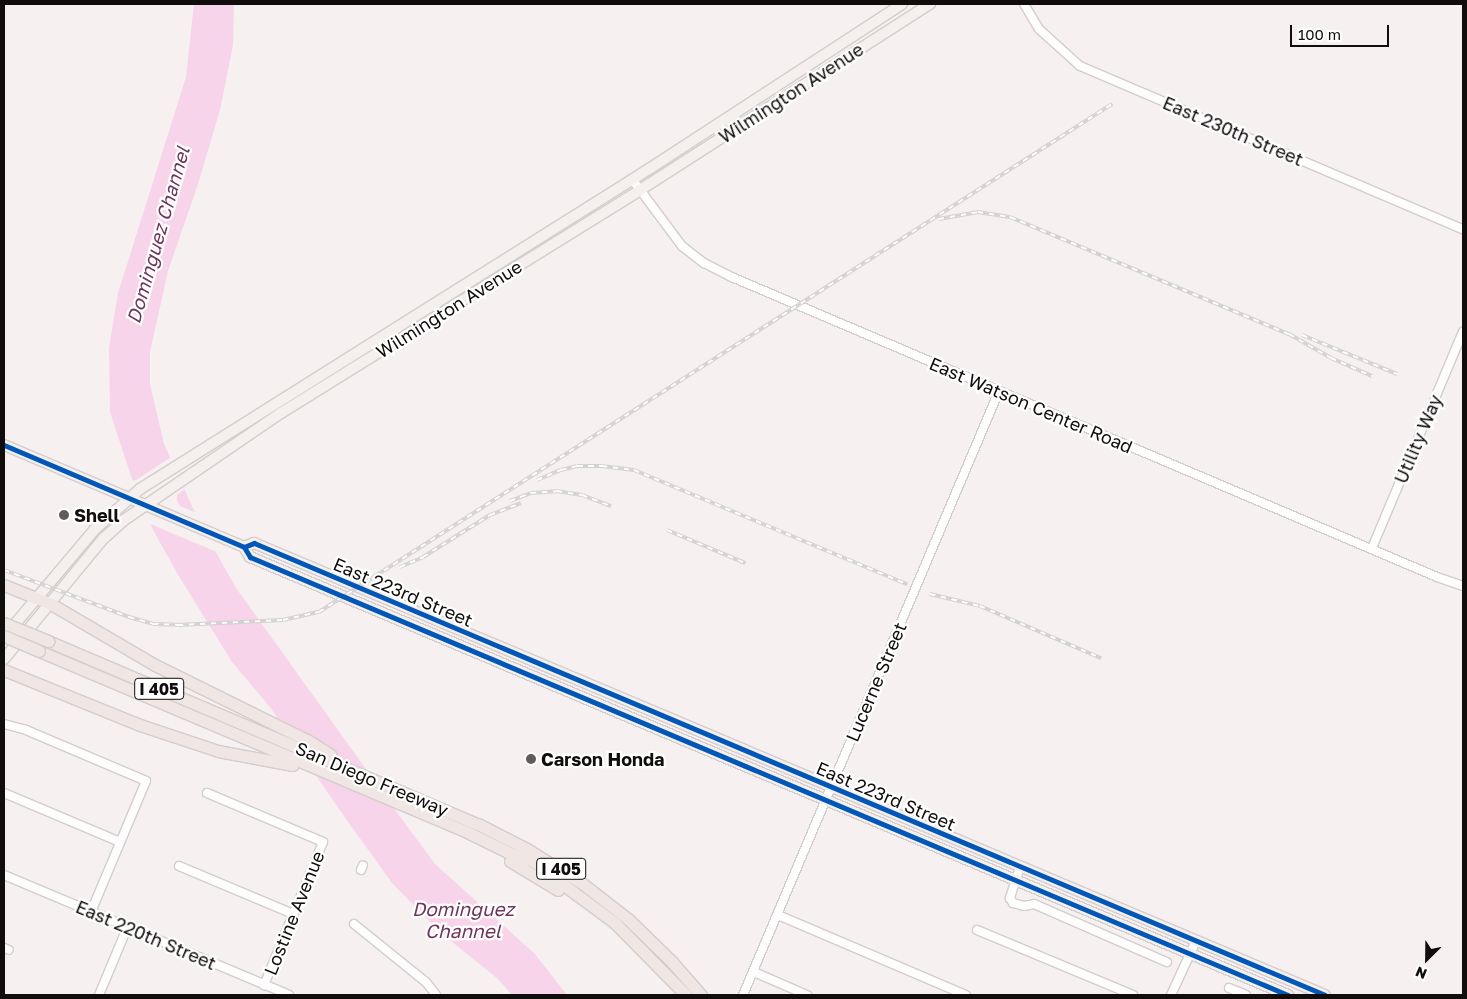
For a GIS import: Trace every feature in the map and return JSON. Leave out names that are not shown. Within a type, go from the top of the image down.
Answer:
[{"type":"highway","points":[[4,585],[51,604],[155,665],[307,740],[360,774]]},
{"type":"highway","name":"San Diego Freeway","points":[[4,623],[41,649],[293,765],[498,855],[564,894],[618,936],[677,995]]},
{"type":"highway","points":[[4,631],[41,649],[486,836],[569,883],[589,897],[642,942],[692,995]]},
{"type":"highway","points":[[4,637],[41,649]]},
{"type":"highway","name":"San Diego Freeway","points":[[4,644],[41,649],[271,736],[501,835],[562,870],[628,919],[672,962],[701,995]]},
{"type":"highway","points":[[4,670],[140,725],[218,752],[293,765]]},
{"type":"highway","points":[[402,802],[483,839],[540,869],[566,886],[630,936],[686,995]]},
{"type":"main road","name":"Wilmington Avenue","points":[[4,637],[94,530],[126,498],[406,323],[902,4]]},
{"type":"main road","name":"Wilmington Avenue","points":[[4,658],[51,604],[103,539],[131,516],[281,413],[640,190],[930,4]]},
{"type":"main road","points":[[406,323],[412,333]]},
{"type":"main road","points":[[4,445],[126,498]]},
{"type":"main road","name":"East 223rd Street","points":[[126,498],[147,505],[244,547],[250,558],[1288,995]]},
{"type":"main road","name":"East 223rd Street","points":[[244,547],[254,544],[1325,995]]},
{"type":"main road","points":[[70,558],[80,568]]},
{"type":"street","name":"East 230th Street","points":[[1024,4],[1039,29],[1080,66],[1463,230]]},
{"type":"street","name":"East Watson Center Road","points":[[632,179],[682,246],[707,264],[797,306],[1437,577],[1463,586]]},
{"type":"street","name":"Utility Way","points":[[1372,548],[1463,330]]},
{"type":"street","name":"Lucerne Street","points":[[754,972],[999,392]]},
{"type":"street","points":[[4,724],[26,730],[146,781],[91,912]]},
{"type":"street","points":[[4,793],[120,842]]},
{"type":"street","name":"Lostine Avenue","points":[[207,793],[323,842],[264,985]]},
{"type":"street","points":[[178,866],[293,914]]},
{"type":"street","points":[[1020,867],[1010,898],[1013,903],[1024,906],[1034,904],[1167,962]]},
{"type":"street","name":"East 220th Street","points":[[4,875],[289,995]]},
{"type":"street","points":[[778,915],[950,992],[966,995]]},
{"type":"street","points":[[354,924],[426,982],[436,995]]},
{"type":"street","points":[[99,995],[127,928]]},
{"type":"street","points":[[977,930],[1133,995]]},
{"type":"street","points":[[1171,995],[1196,942]]},
{"type":"street","points":[[743,995],[754,972],[807,995]]},
{"type":"street","points":[[1229,988],[1246,995]]},
{"type":"water","name":"Dominguez Channel","points":[[194,4],[234,4],[233,45],[220,110],[198,184],[168,271],[150,352],[150,384],[164,444],[200,524],[236,588],[396,811],[435,864],[535,954],[567,995],[512,995],[498,979],[441,933],[392,883],[336,805],[270,707],[232,662],[153,530],[131,476],[110,412],[109,348],[118,293],[186,77]]},
{"type":"pier","points":[[173,456],[186,488],[177,495],[177,501],[180,506],[199,514],[219,553],[148,523],[130,481],[136,480]]},
{"type":"railway","points":[[4,570],[129,617],[153,624],[178,625],[283,620],[319,612],[1112,104]]},
{"type":"railway","points":[[939,219],[978,212],[1010,217],[1289,334],[1331,358],[1372,376]]},
{"type":"railway","points":[[1302,335],[1397,374]]},
{"type":"railway","points":[[537,480],[561,470],[577,466],[602,466],[634,470],[907,584]]},
{"type":"railway","points":[[510,501],[531,493],[557,491],[582,495],[611,506]]},
{"type":"railway","points":[[400,567],[423,557],[490,515],[521,503]]},
{"type":"railway","points":[[667,530],[745,563]]},
{"type":"railway","points":[[930,594],[980,606],[1101,658]]},
{"type":"cycle path","points":[[4,445],[244,547],[250,557],[1288,995]]},
{"type":"cycle path","points":[[244,547],[254,543],[1325,995]]},
{"type":"place","name":"Shell","points":[[64,515]]},
{"type":"place","name":"Carson Honda","points":[[531,759]]}]
